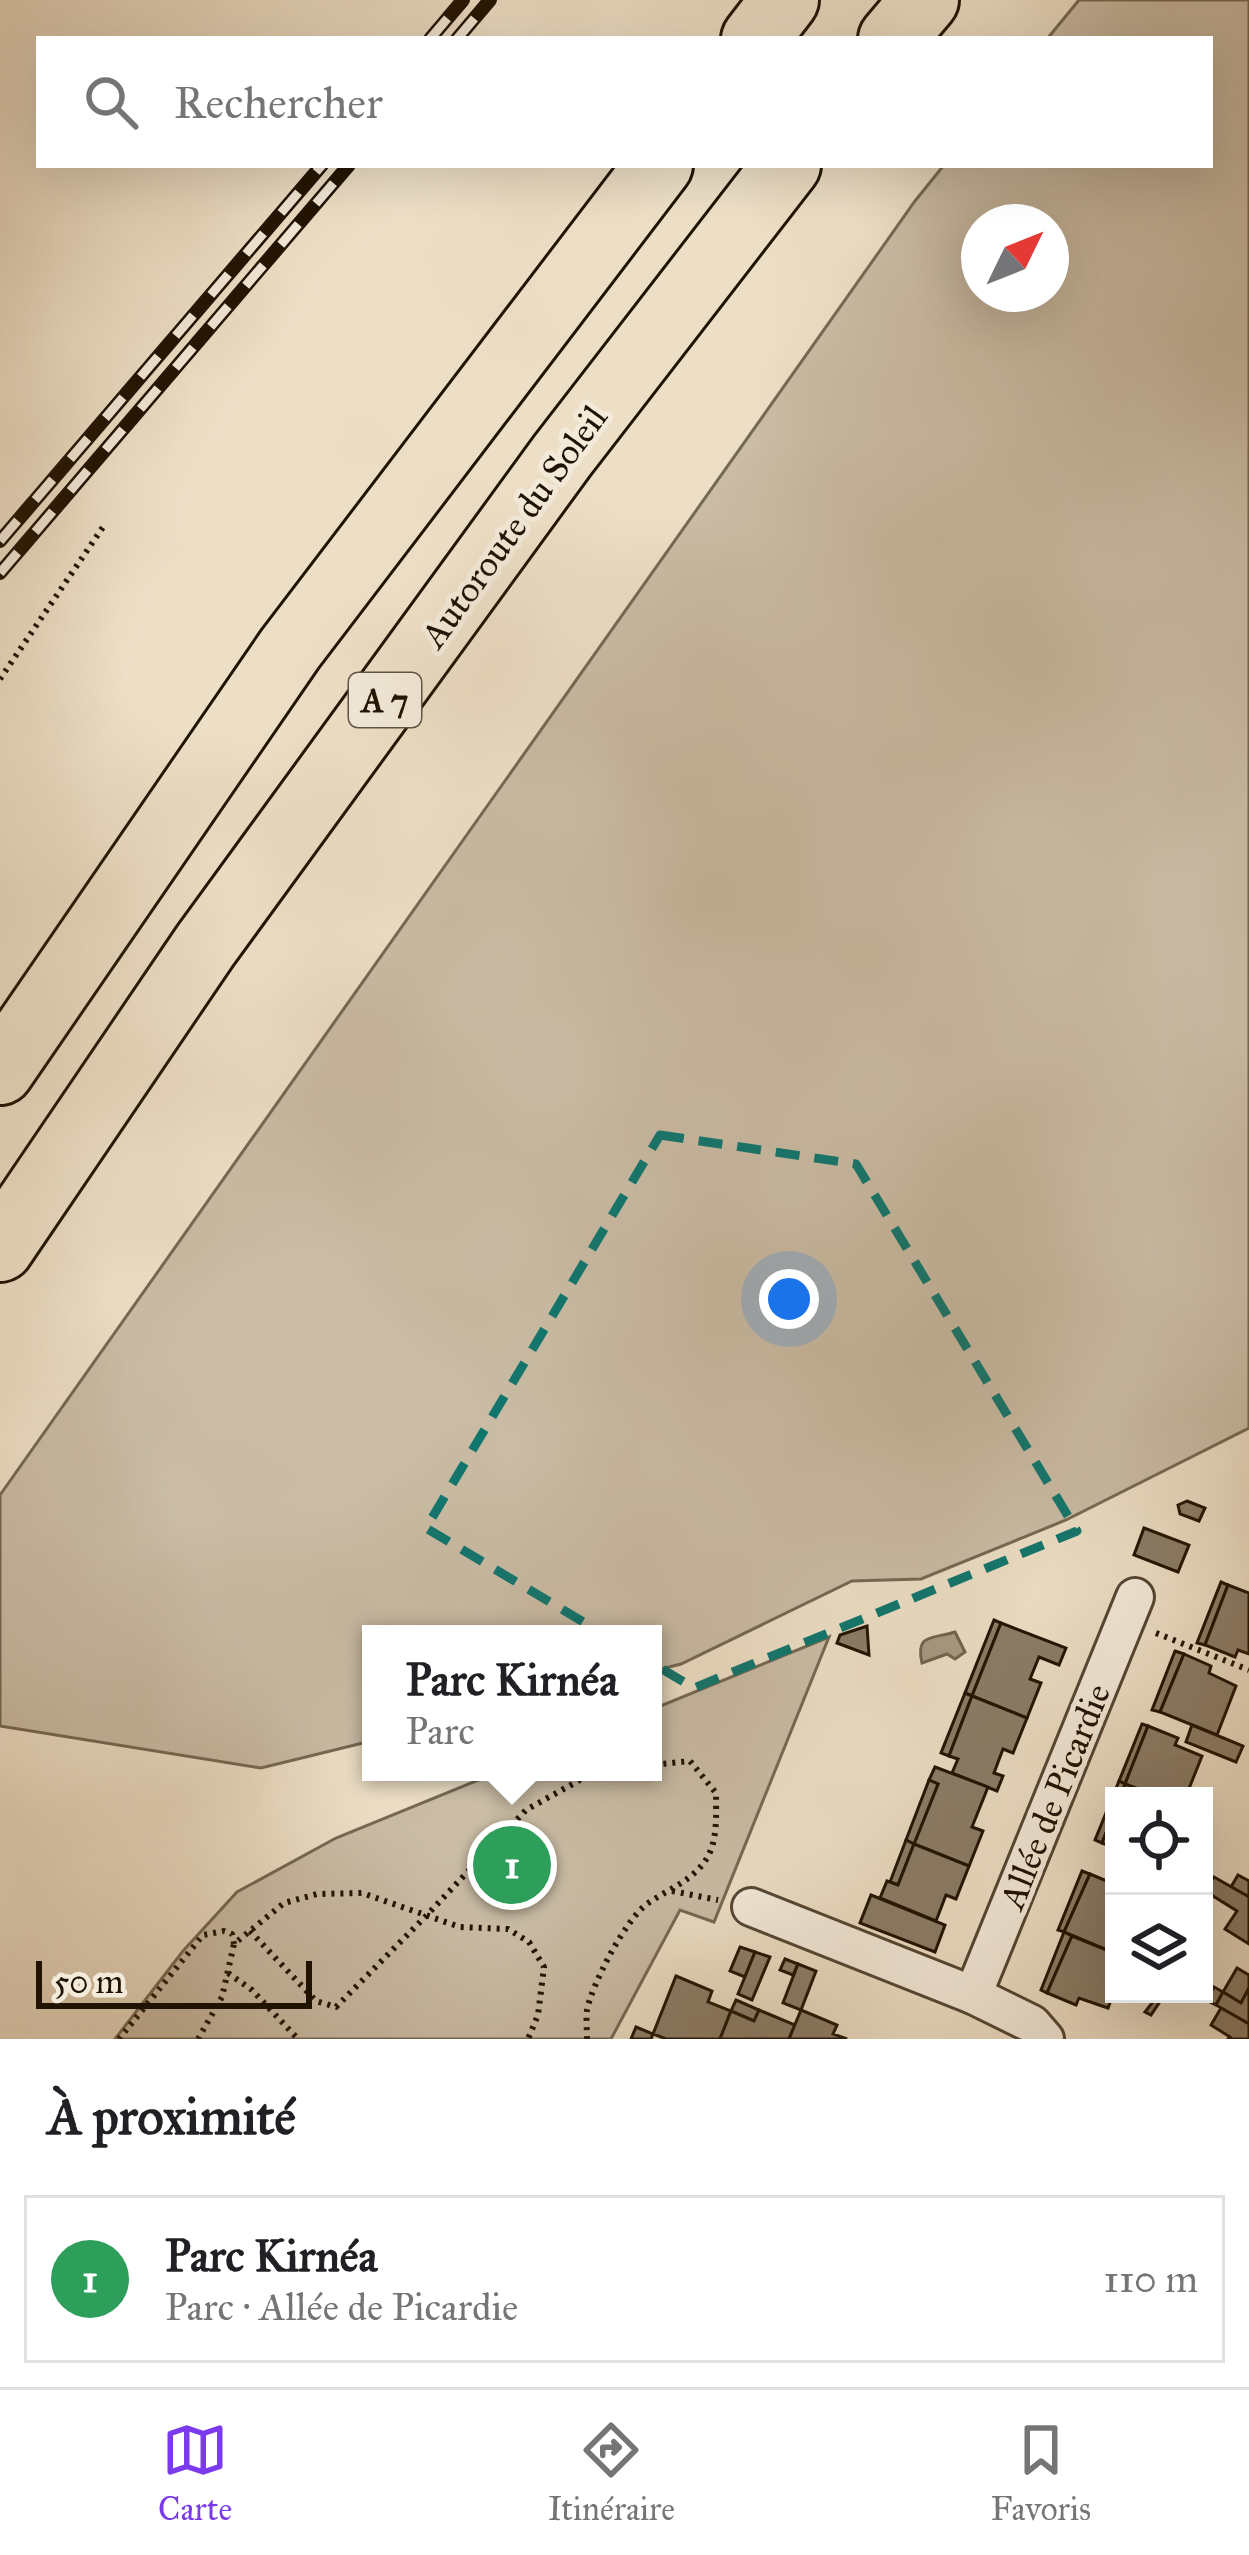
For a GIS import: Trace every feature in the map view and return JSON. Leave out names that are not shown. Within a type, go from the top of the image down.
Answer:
[{"type":"highway","points":[[757,36],[785,0]]},
{"type":"highway","points":[[895,36],[925,0]]},
{"type":"highway","points":[[0,1072],[290,649],[657,168]]},
{"type":"highway","name":"Autoroute du Soleil","points":[[0,1248],[219,927],[562,456],[785,168]]},
{"type":"street","name":"Allée de Picardie","points":[[973,1995],[1130,1609]]},
{"type":"street","points":[[751,1907],[973,1995],[1032,2024],[1045,2039]]},
{"type":"path","points":[[0,679],[103,527]]},
{"type":"path","points":[[1130,1609],[1249,1670]]},
{"type":"path","points":[[587,2039],[587,2011],[615,1947],[642,1907],[694,1876],[710,1854],[716,1793],[689,1761],[662,1764]]},
{"type":"path","points":[[250,1931],[316,2001],[336,2006],[526,1810],[578,1781]]},
{"type":"path","points":[[669,1890],[751,1907]]},
{"type":"path","points":[[234,1944],[284,1903],[316,1894],[362,1893],[460,1928],[508,1929],[530,1942],[544,1967],[538,2015],[528,2039]]},
{"type":"path","points":[[119,2039],[203,1935],[224,1931],[232,1934],[234,1944],[228,1973],[222,1997],[199,2039]]},
{"type":"path","points":[[228,1973],[252,1990],[298,2039]]},
{"type":"highlighted area","points":[[660,1135],[856,1164],[1077,1531],[694,1688],[426,1528]]},
{"type":"shaded area","points":[[1079,0],[1249,0],[1249,1428],[1066,1520],[921,1579],[852,1581],[681,1664],[662,1669],[662,1625],[362,1625],[362,1743],[261,1768],[0,1726],[0,1495],[942,168],[1213,168],[1213,36],[1049,36]]},
{"type":"shaded area","points":[[955,1632],[965,1652],[955,1659],[947,1654],[922,1663],[924,1642]]},
{"type":"shaded area","points":[[829,1637],[714,1922],[680,1910],[611,2039],[115,2039],[183,1951],[237,1892],[336,1838],[476,1781],[662,1781],[662,1705]]},
{"type":"building","points":[[1187,1501],[1205,1508],[1199,1521],[1180,1514],[1178,1505]]},
{"type":"building","points":[[1144,1528],[1189,1545],[1178,1572],[1134,1555]]},
{"type":"building","points":[[1221,1582],[1228,1585],[1205,1645],[1197,1643]]},
{"type":"building","points":[[1228,1585],[1249,1593],[1249,1654],[1238,1650],[1235,1657],[1205,1645]]},
{"type":"building","points":[[994,1620],[1001,1623],[972,1696],[965,1693]]},
{"type":"building","points":[[1001,1623],[1066,1648],[1059,1665],[1039,1657],[1030,1679],[1041,1683],[1027,1718],[972,1696]]},
{"type":"building","points":[[867,1626],[869,1655],[837,1643],[840,1635]]},
{"type":"building","points":[[1175,1651],[1184,1654],[1160,1712],[1152,1710]]},
{"type":"building","points":[[1184,1654],[1211,1666],[1209,1673],[1236,1686],[1217,1735],[1160,1712]]},
{"type":"building","points":[[965,1693],[972,1696],[949,1756],[941,1753]]},
{"type":"building","points":[[972,1696],[1027,1718],[1013,1753],[1003,1749],[994,1773],[1003,1776],[997,1791],[952,1773],[958,1759],[949,1756]]},
{"type":"building","points":[[1142,1724],[1148,1726],[1125,1784],[1119,1781]]},
{"type":"building","points":[[1192,1725],[1243,1746],[1236,1762],[1186,1742]]},
{"type":"building","points":[[1148,1726],[1178,1738],[1175,1745],[1202,1756],[1190,1787],[1125,1784]]},
{"type":"building","points":[[935,1767],[988,1787],[972,1827],[983,1831],[969,1866],[914,1844],[938,1784],[929,1780]]},
{"type":"building","points":[[929,1780],[938,1784],[914,1844],[906,1840]]},
{"type":"building","points":[[1105,1815],[1102,1843],[1095,1840]]},
{"type":"building","points":[[906,1840],[914,1844],[898,1885],[890,1882]]},
{"type":"building","points":[[914,1844],[969,1866],[956,1899],[946,1895],[936,1921],[880,1898],[887,1881],[898,1885]]},
{"type":"building","points":[[1082,1871],[1090,1874],[1064,1932],[1058,1930]]},
{"type":"building","points":[[1090,1874],[1105,1880],[1105,1949],[1064,1932]]},
{"type":"building","points":[[1238,1875],[1249,1881],[1249,1897],[1231,1887]]},
{"type":"building","points":[[1213,1879],[1249,1897],[1249,1944],[1225,1929],[1237,1911],[1213,1896]]},
{"type":"building","points":[[871,1895],[945,1925],[935,1952],[860,1923]]},
{"type":"building","points":[[1064,1932],[1072,1936],[1047,1993],[1041,1990]]},
{"type":"building","points":[[1072,1936],[1105,1949],[1108,2008],[1079,1998],[1076,2005],[1047,1993]]},
{"type":"building","points":[[740,1947],[755,1952],[745,1977],[730,1971]]},
{"type":"building","points":[[755,1952],[770,1957],[752,2000],[738,1994]]},
{"type":"building","points":[[785,1959],[798,1964],[793,1975],[780,1970]]},
{"type":"building","points":[[798,1964],[816,1971],[801,2010],[783,2003]]},
{"type":"building","points":[[1237,1968],[1249,1975],[1241,2003],[1223,1992]]},
{"type":"building","points":[[676,1976],[712,1991],[708,2002],[731,2011],[720,2039],[666,2039],[653,2034]]},
{"type":"building","points":[[1249,1988],[1249,2024],[1216,2005],[1223,1992],[1241,2003]]},
{"type":"building","points":[[1213,1989],[1223,1992],[1216,2005],[1212,2003]]},
{"type":"building","points":[[736,2000],[759,2010],[754,2021],[731,2011]]},
{"type":"building","points":[[1221,2008],[1249,2024],[1249,2039],[1228,2039],[1211,2025]]},
{"type":"building","points":[[759,2010],[795,2025],[789,2039],[720,2039],[731,2011],[754,2021]]},
{"type":"building","points":[[801,2010],[837,2025],[833,2034],[847,2039],[789,2039]]},
{"type":"building","points":[[636,2027],[653,2034],[651,2039],[631,2039]]},
{"type":"railway","points":[[433,36],[463,0]]},
{"type":"railway","points":[[460,36],[490,0]]},
{"type":"railway","points":[[0,541],[319,168]]},
{"type":"railway","points":[[0,573],[346,168]]},
{"type":"place","name":"Parc Kirnéa","points":[[512,1865]]}]
